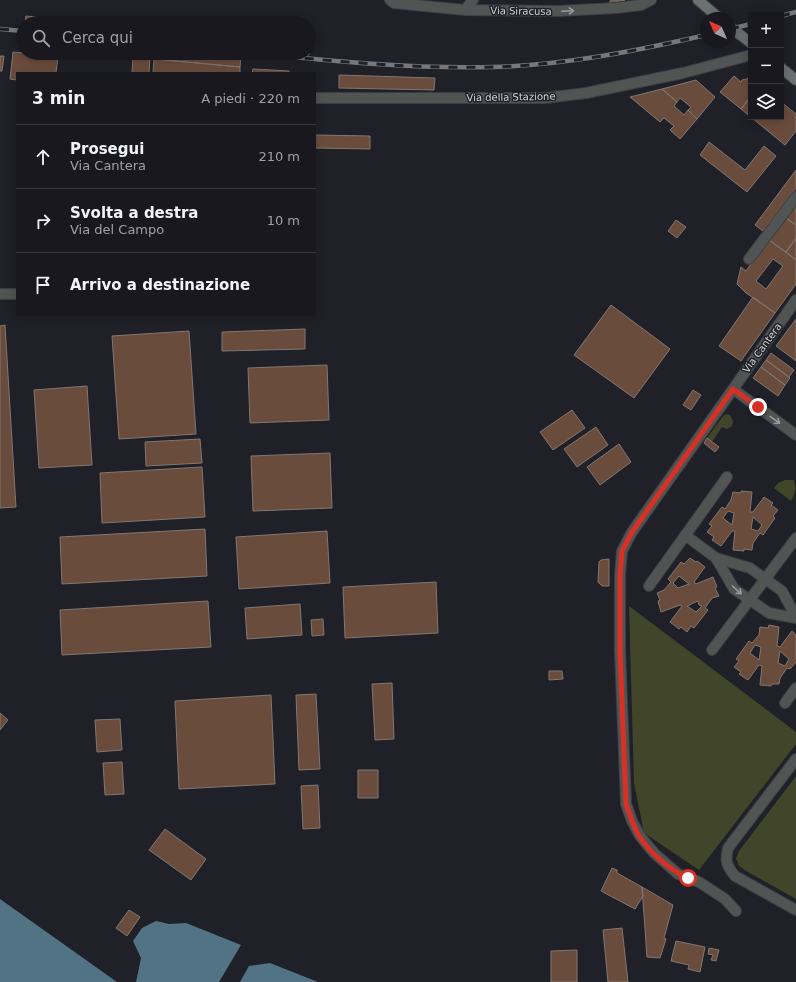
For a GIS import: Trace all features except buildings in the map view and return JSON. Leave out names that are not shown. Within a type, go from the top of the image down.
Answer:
[{"type":"main road","points":[[698,0],[712,12]]},
{"type":"main road","points":[[736,32],[748,41]]},
{"type":"main road","points":[[784,70],[796,80]]},
{"type":"street","name":"Via Siracusa","points":[[390,0],[394,3],[465,10],[558,11],[594,10],[641,5],[651,0]]},
{"type":"street","points":[[465,10],[473,0]]},
{"type":"street","name":"Via della Stazione","points":[[316,98],[545,98],[586,92],[676,74],[748,56]]},
{"type":"street","points":[[749,259],[796,197]]},
{"type":"street","points":[[0,294],[16,294]]},
{"type":"street","name":"Via Cantera","points":[[736,911],[725,899],[699,882],[678,874],[654,853],[640,836],[632,821],[626,804],[620,651],[620,575],[622,551],[632,532],[796,300]]},
{"type":"street","points":[[733,389],[796,435]]},
{"type":"street","points":[[648,586],[727,477]]},
{"type":"street","points":[[685,535],[716,558],[750,568],[782,591],[796,617]]},
{"type":"street","points":[[712,650],[796,538]]},
{"type":"street","points":[[716,558],[734,589],[769,613],[796,617]]},
{"type":"street","points":[[785,703],[796,688]]},
{"type":"street","points":[[796,760],[728,848],[726,858],[728,868],[735,876],[796,910]]},
{"type":"green space","points":[[727,414],[730,415],[733,421],[732,426],[727,429],[722,427],[712,442],[707,438],[723,416]]},
{"type":"green space","points":[[785,480],[794,480],[795,490],[791,501],[774,488],[778,483]]},
{"type":"green space","points":[[629,606],[796,732],[796,744],[699,870],[644,833],[634,783]]},
{"type":"green space","points":[[796,776],[796,899],[746,871],[739,866],[736,858],[739,851]]},
{"type":"water","points":[[0,899],[117,982],[0,982]]},
{"type":"water","points":[[156,921],[169,924],[186,923],[241,945],[219,982],[136,982],[141,958],[133,941],[142,928]]},
{"type":"water","points":[[270,963],[318,982],[240,982],[249,966]]},
{"type":"railway","points":[[784,15],[796,12]]},
{"type":"railway","points":[[736,28],[748,25]]},
{"type":"railway","points":[[0,29],[16,30]]},
{"type":"railway","points":[[316,59],[402,66],[520,66],[600,56],[700,36]]},
{"type":"route","points":[[688,878],[678,874],[654,853],[640,836],[632,821],[626,804],[620,651],[620,575],[622,551],[632,532],[733,389],[758,407]]}]
